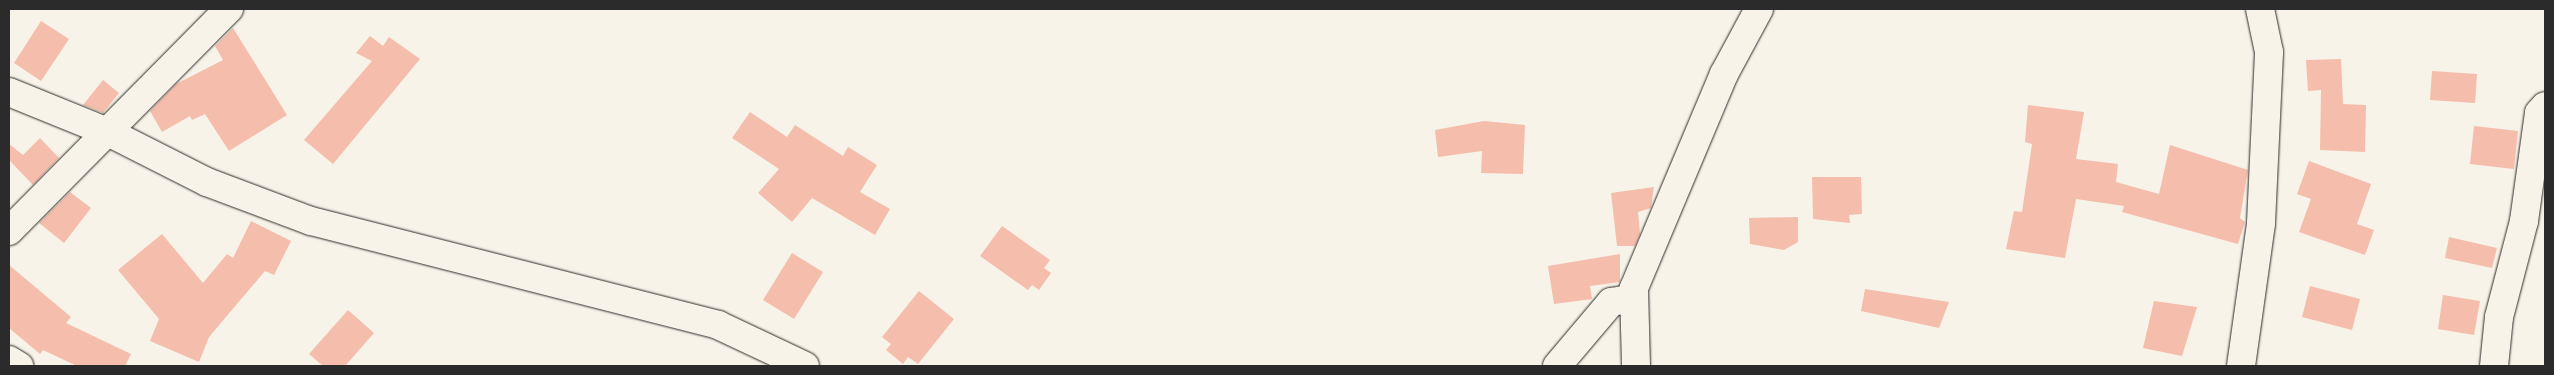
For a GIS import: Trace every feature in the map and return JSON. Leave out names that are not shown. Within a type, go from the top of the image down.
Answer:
[{"type":"street","points":[[9,231],[110,133],[229,9]]},
{"type":"street","points":[[1557,366],[1611,302],[1630,299],[1724,74],[1759,9]]},
{"type":"street","points":[[2241,366],[2262,204],[2269,52],[2260,9]]},
{"type":"street","points":[[9,92],[110,133],[207,182],[311,221],[718,325],[805,366]]},
{"type":"street","points":[[2494,366],[2500,317],[2524,221],[2539,113],[2545,106]]},
{"type":"street","points":[[1634,288],[1636,366]]},
{"type":"street","points":[[9,360],[19,366]]},
{"type":"building","points":[[41,21],[69,39],[41,81],[14,63]]},
{"type":"building","points":[[233,28],[287,115],[229,151],[205,114],[192,120],[190,116],[162,132],[150,111],[176,84],[223,60],[215,46]]},
{"type":"building","points":[[370,36],[383,46],[389,37],[420,59],[333,164],[304,140],[372,61],[356,53]]},
{"type":"building","points":[[2341,59],[2343,104],[2366,105],[2365,152],[2320,150],[2321,90],[2308,91],[2306,60]]},
{"type":"building","points":[[2432,71],[2477,74],[2475,103],[2430,100]]},
{"type":"building","points":[[103,80],[119,93],[103,113],[83,105]]},
{"type":"building","points":[[2028,105],[2084,112],[2076,159],[2118,164],[2116,182],[2159,194],[2170,145],[2248,170],[2240,218],[2245,222],[2238,244],[2122,212],[2124,206],[2076,199],[2065,258],[2006,249],[2014,211],[2022,212],[2032,144],[2025,142]]},
{"type":"building","points":[[750,112],[787,137],[795,125],[843,156],[848,147],[877,165],[860,192],[890,209],[875,235],[812,198],[792,222],[758,193],[779,169],[732,138]]},
{"type":"building","points":[[1484,121],[1525,125],[1523,174],[1481,173],[1482,151],[1438,157],[1435,130]]},
{"type":"building","points":[[2474,126],[2518,131],[2514,169],[2470,164]]},
{"type":"building","points":[[40,138],[59,158],[33,185],[9,160],[9,144],[23,155]]},
{"type":"building","points":[[2309,161],[2371,184],[2357,224],[2374,230],[2365,255],[2299,232],[2311,199],[2297,194]]},
{"type":"building","points":[[1812,177],[1861,177],[1862,214],[1849,215],[1850,223],[1813,219]]},
{"type":"building","points":[[1654,187],[1651,208],[1638,212],[1640,234],[1635,246],[1617,246],[1611,193]]},
{"type":"building","points":[[70,192],[91,208],[64,243],[39,223]]},
{"type":"building","points":[[1798,217],[1798,242],[1784,250],[1750,244],[1749,218]]},
{"type":"building","points":[[251,221],[291,241],[274,275],[265,271],[209,337],[199,362],[150,341],[159,319],[118,270],[162,234],[203,283],[227,254],[233,258]]},
{"type":"building","points":[[1002,226],[1050,260],[1044,268],[1051,273],[1039,290],[1032,285],[1028,290],[980,256]]},
{"type":"building","points":[[2449,237],[2497,248],[2492,268],[2445,258]]},
{"type":"building","points":[[792,253],[823,272],[794,319],[763,300]]},
{"type":"building","points":[[1620,254],[1620,282],[1590,286],[1592,299],[1554,304],[1548,266]]},
{"type":"building","points":[[9,265],[71,317],[66,323],[131,354],[125,366],[77,366],[43,350],[40,354],[9,328]]},
{"type":"building","points":[[2310,286],[2360,299],[2352,330],[2302,317]]},
{"type":"building","points":[[1865,289],[1949,302],[1939,328],[1861,311]]},
{"type":"building","points":[[919,291],[954,319],[918,364],[908,357],[903,364],[886,350],[891,344],[882,337]]},
{"type":"building","points":[[2443,295],[2480,301],[2474,335],[2438,329]]},
{"type":"building","points":[[2154,301],[2197,307],[2182,356],[2143,348]]},
{"type":"building","points":[[348,310],[374,333],[345,366],[323,366],[309,354]]}]
